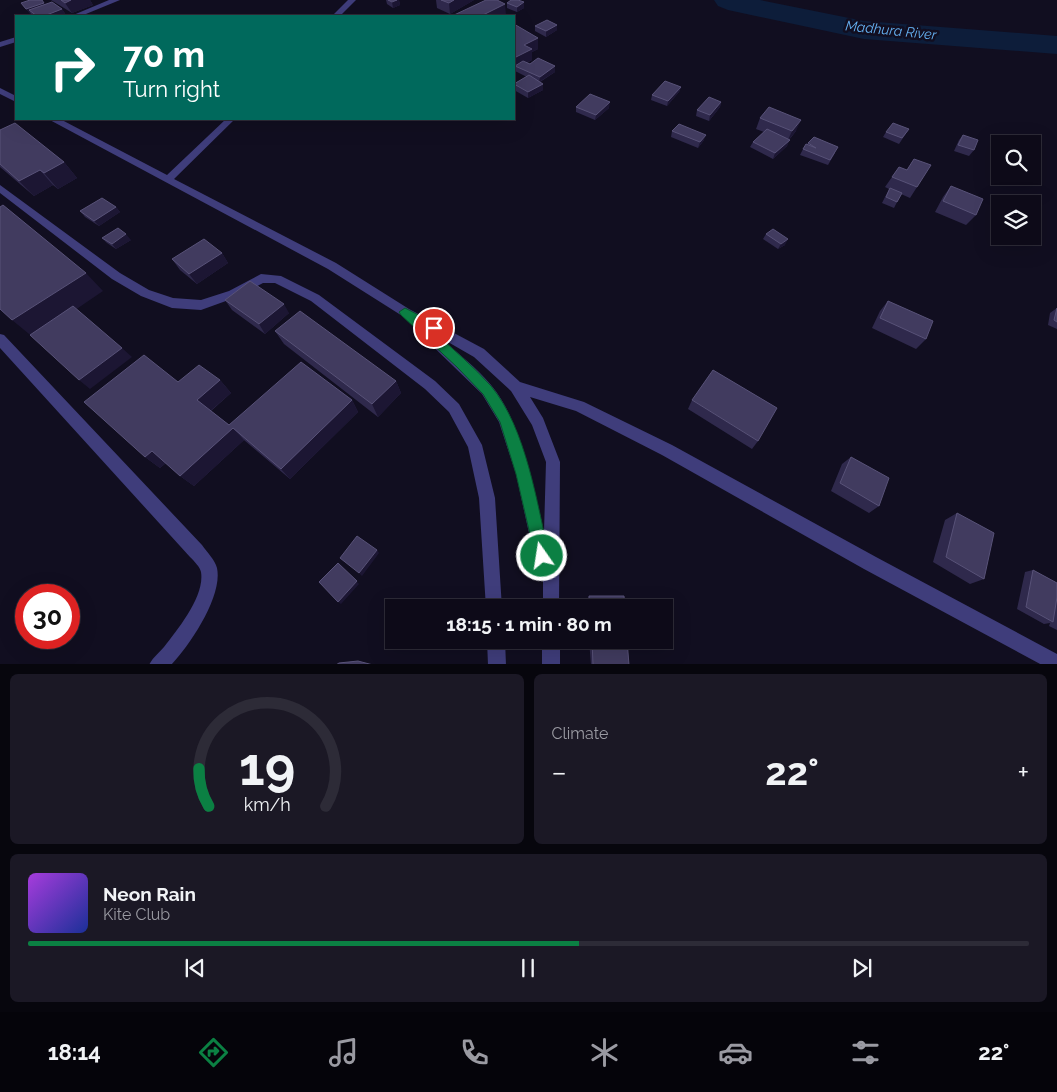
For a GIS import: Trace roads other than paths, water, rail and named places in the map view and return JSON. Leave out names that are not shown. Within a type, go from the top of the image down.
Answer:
[{"type":"street","points":[[78,15],[116,0]]},
{"type":"street","points":[[337,15],[352,0]]},
{"type":"street","points":[[0,45],[15,39]]},
{"type":"street","points":[[0,91],[15,98]]},
{"type":"street","points":[[55,120],[332,266],[405,312],[479,353],[516,387],[538,422],[553,462],[551,599]]},
{"type":"street","points":[[168,179],[230,120]]},
{"type":"street","points":[[0,188],[116,276],[145,293],[172,303],[201,305],[233,294],[261,278],[277,279],[315,298],[430,385],[454,408],[475,444],[487,498],[493,599]]},
{"type":"street","points":[[405,312],[487,390],[505,420],[523,474],[542,556],[550,575]]},
{"type":"street","points":[[0,339],[196,551],[209,568],[209,589],[192,620],[168,654],[158,664]]},
{"type":"street","points":[[516,387],[579,406],[667,450],[870,563],[1057,663]]},
{"type":"street","points":[[496,649],[497,664]]},
{"type":"street","points":[[551,649],[551,664]]},
{"type":"waterway","name":"Madhura River","points":[[728,0],[738,4],[864,30],[1057,45]]}]
